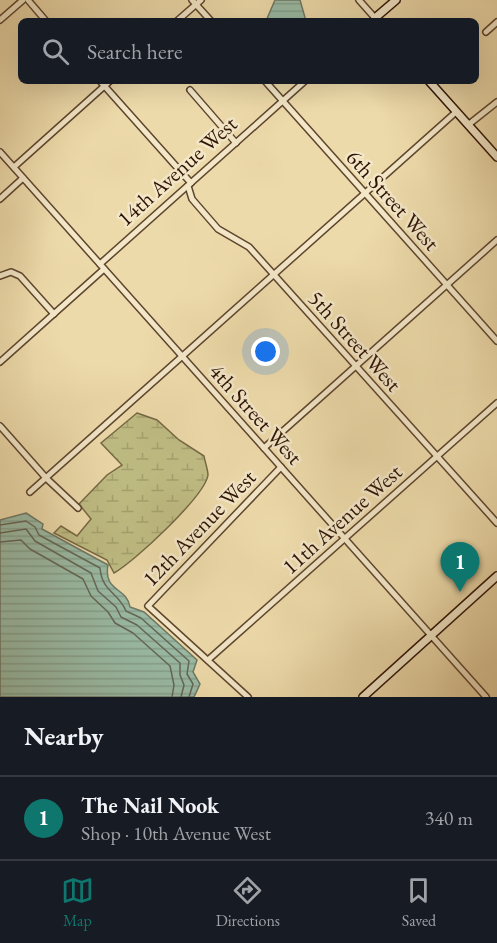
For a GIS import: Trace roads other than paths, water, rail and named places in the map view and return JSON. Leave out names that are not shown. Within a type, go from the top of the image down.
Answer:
[{"type":"street","points":[[0,20],[23,0]]},
{"type":"street","points":[[28,0],[43,18]]},
{"type":"street","points":[[359,0],[373,18]]},
{"type":"street","points":[[377,18],[396,0]]},
{"type":"street","points":[[180,18],[197,1],[209,18]]},
{"type":"street","points":[[486,32],[497,22]]},
{"type":"street","points":[[14,167],[102,84]]},
{"type":"street","name":"5th Street West","points":[[102,84],[189,184],[192,199],[218,229],[249,246],[497,523]]},
{"type":"street","name":"6th Street West","points":[[268,84],[497,341]]},
{"type":"street","name":"14th Avenue West","points":[[1,358],[54,314],[189,184],[302,84]]},
{"type":"street","points":[[432,84],[497,158]]},
{"type":"street","points":[[190,90],[236,142]]},
{"type":"street","points":[[468,125],[497,102]]},
{"type":"street","points":[[30,492],[456,112]]},
{"type":"street","name":"4th Street West","points":[[0,152],[486,697]]},
{"type":"street","points":[[0,199],[23,178]]},
{"type":"street","name":"12th Avenue West","points":[[264,448],[497,240]]},
{"type":"street","points":[[0,276],[11,272],[20,276],[54,314]]},
{"type":"street","name":"11th Avenue West","points":[[208,660],[497,403]]},
{"type":"street","points":[[0,426],[46,478],[78,507]]},
{"type":"street","name":"12th Avenue West","points":[[208,660],[148,606],[281,466]]},
{"type":"street","points":[[363,697],[497,576]]},
{"type":"street","points":[[208,660],[248,697]]},
{"type":"water","points":[[275,0],[300,0],[305,18],[267,18]]},
{"type":"water","points":[[26,513],[43,524],[42,529],[108,565],[109,580],[125,596],[130,607],[144,612],[197,660],[193,672],[200,684],[194,697],[0,697],[0,520]]},
{"type":"place","name":"The Nail Nook","points":[[460,592]]}]
